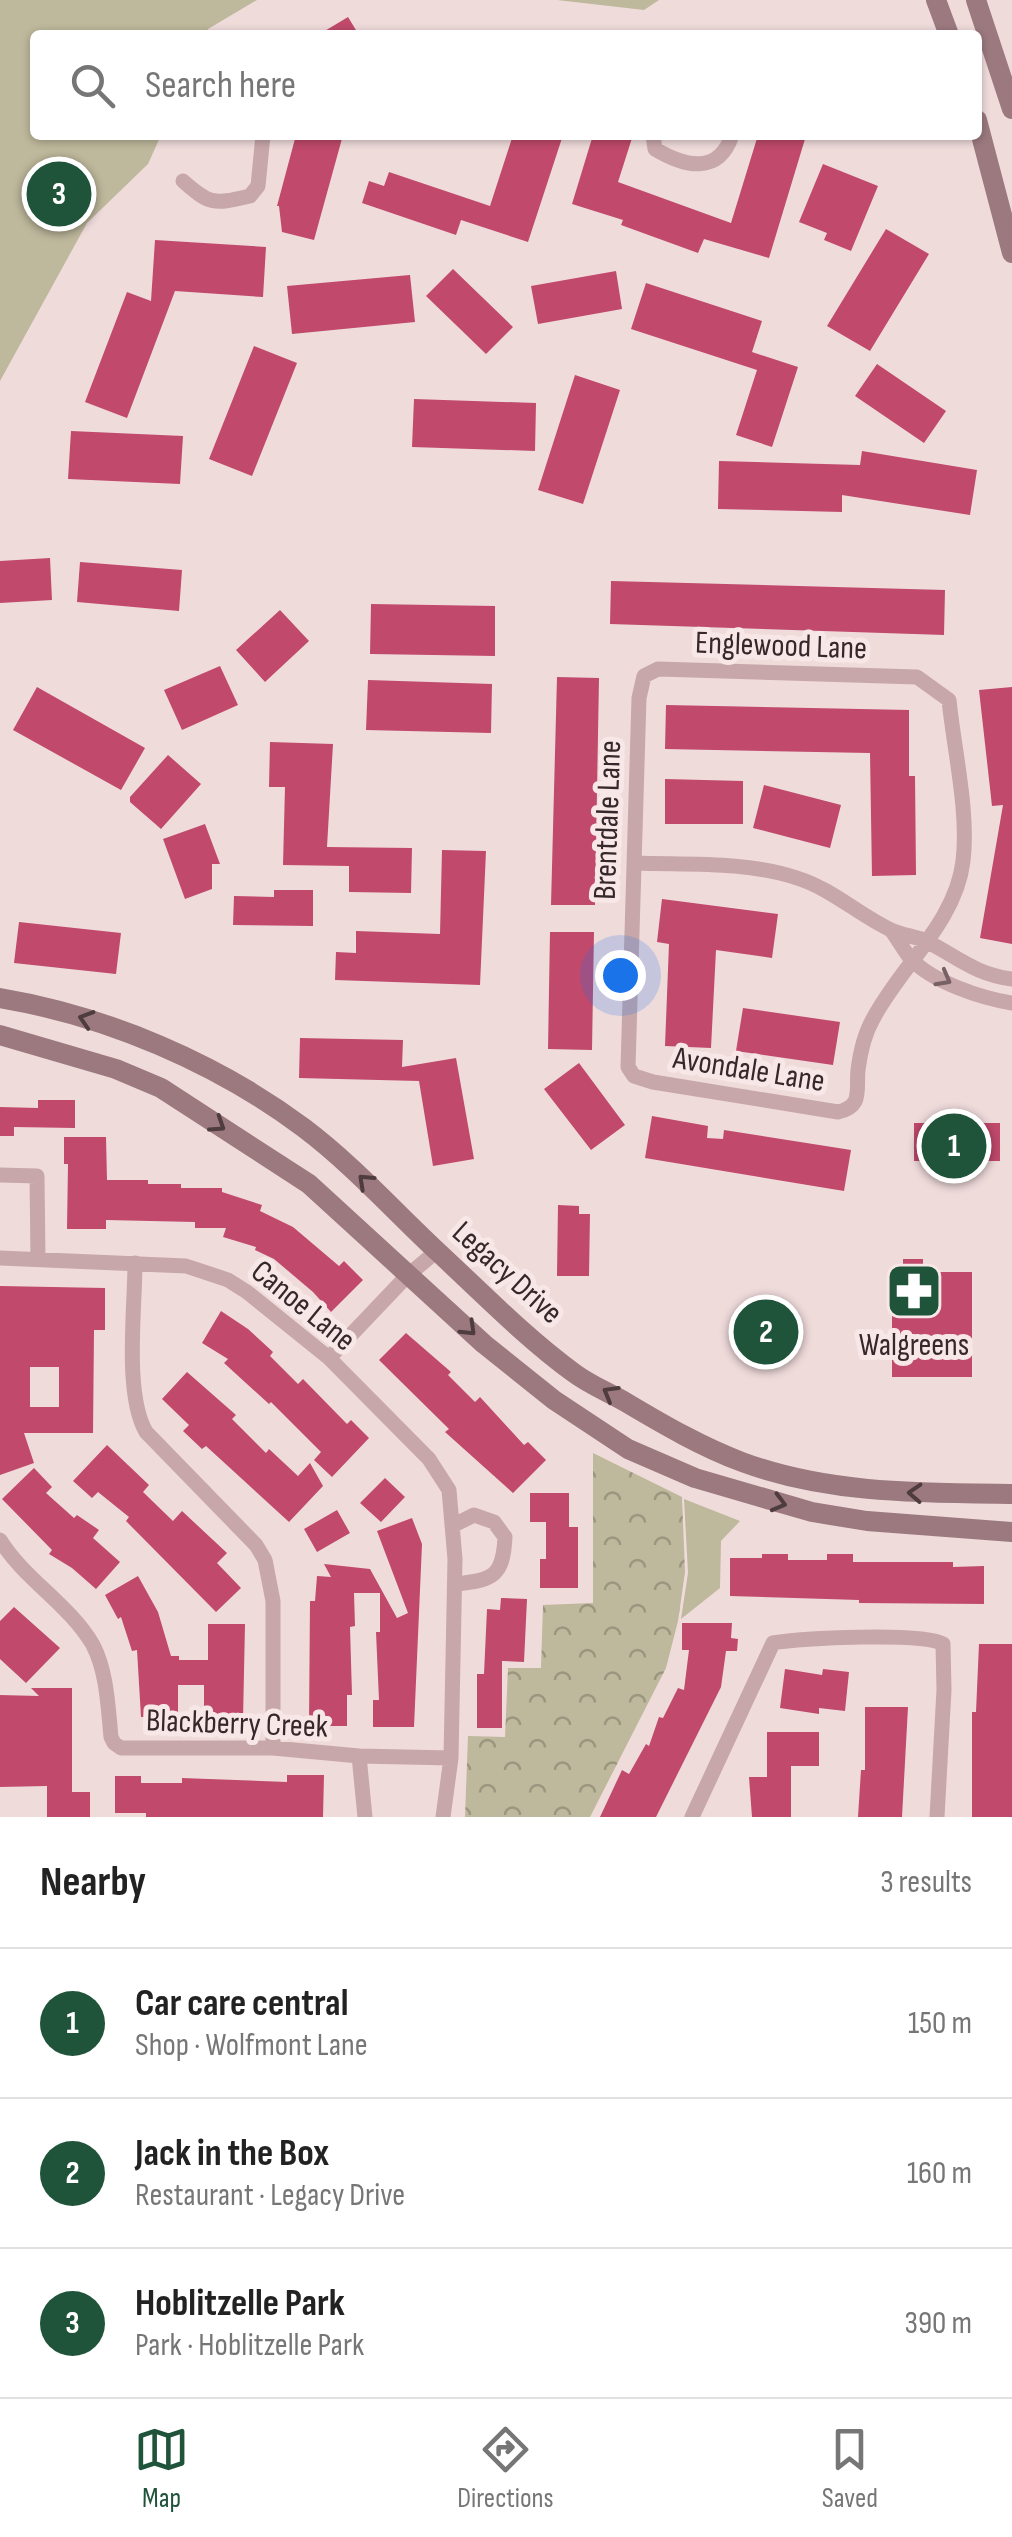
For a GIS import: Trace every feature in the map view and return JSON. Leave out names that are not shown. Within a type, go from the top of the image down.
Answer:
[{"type":"main road","points":[[947,30],[938,4],[964,0]]},
{"type":"main road","points":[[976,0],[1012,109]]},
{"type":"main road","points":[[982,139],[1012,252]]},
{"type":"main road","name":"Legacy Drive","points":[[0,998],[103,1024],[172,1052],[214,1072],[303,1128],[362,1177],[437,1251],[575,1374],[686,1436],[744,1462],[800,1478],[915,1494],[1012,1494]]},
{"type":"main road","name":"Legacy Drive","points":[[0,1035],[116,1069],[161,1088],[310,1184],[407,1276],[554,1400],[628,1449],[730,1489],[812,1512],[867,1521],[1012,1532]]},
{"type":"main road","points":[[161,1088],[172,1052]]},
{"type":"main road","points":[[730,1489],[744,1462]]},
{"type":"street","points":[[183,181],[203,199],[216,204],[250,196],[258,186],[263,140]]},
{"type":"street","points":[[654,140],[655,149],[672,159],[708,164],[718,161],[731,140]]},
{"type":"street","name":"Englewood Lane","points":[[642,684],[644,676],[658,670],[917,677],[949,700],[963,824],[963,861],[954,893],[926,941]]},
{"type":"street","name":"Brentdale Lane","points":[[634,1076],[628,1067],[642,684]]},
{"type":"street","points":[[635,863],[751,868],[797,878],[841,898],[892,931],[926,941],[957,962],[991,976],[1012,979]]},
{"type":"street","points":[[892,931],[912,961],[950,984],[986,999],[1012,1003]]},
{"type":"street","points":[[912,961],[926,941]]},
{"type":"street","name":"Avondale Lane","points":[[634,1076],[838,1112],[855,1105],[859,1094],[858,1070],[869,1026],[887,992],[912,961]]},
{"type":"street","points":[[0,1175],[36,1176],[38,1259]]},
{"type":"street","points":[[328,1358],[407,1276],[437,1251]]},
{"type":"street","name":"Canoe Lane","points":[[0,1258],[186,1266],[228,1280],[328,1358],[437,1469],[449,1490],[455,1584],[450,1758],[443,1817]]},
{"type":"street","points":[[136,1263],[134,1387],[138,1418],[146,1432],[256,1546],[271,1577],[273,1748]]},
{"type":"street","points":[[452,1526],[474,1515],[494,1522],[505,1537],[504,1562],[492,1577],[482,1582],[455,1584]]},
{"type":"street","points":[[0,1540],[12,1560],[0,1574]]},
{"type":"street","name":"Blackberry Creek","points":[[12,1560],[67,1612],[93,1646],[104,1682],[114,1744],[121,1748],[273,1748],[359,1756],[450,1758]]},
{"type":"street","points":[[692,1817],[773,1643],[873,1638],[940,1640],[944,1649],[937,1817]]},
{"type":"street","name":"Blackberry Creek","points":[[359,1756],[365,1817]]},
{"type":"green space","points":[[0,0],[257,0],[208,30],[30,30],[30,140],[159,140],[148,164],[87,223],[0,381]]},
{"type":"green space","points":[[557,0],[659,0],[644,10]]},
{"type":"green space","points":[[593,1453],[682,1497],[685,1572],[666,1668],[590,1817],[465,1817],[468,1736],[505,1737],[508,1668],[541,1668],[543,1605],[593,1603]]},
{"type":"green space","points":[[684,1499],[740,1521],[721,1541],[720,1588],[681,1619],[688,1573]]},
{"type":"building","points":[[348,17],[356,30],[326,30]]},
{"type":"building","points":[[295,140],[342,140],[314,240],[282,232],[277,206]]},
{"type":"building","points":[[511,140],[561,140],[528,242],[461,220],[456,235],[362,203],[369,181],[384,186],[389,172],[490,206]]},
{"type":"building","points":[[591,140],[631,140],[618,182],[731,223],[756,140],[805,140],[769,258],[704,239],[698,253],[621,225],[623,220],[572,204]]},
{"type":"building","points":[[823,164],[878,186],[851,251],[824,240],[827,233],[799,222]]},
{"type":"building","points":[[886,229],[929,254],[870,351],[827,326]]},
{"type":"building","points":[[155,240],[266,247],[263,297],[175,291],[127,418],[85,402],[127,292],[151,301]]},
{"type":"building","points":[[453,269],[513,327],[486,354],[426,296]]},
{"type":"building","points":[[616,271],[622,309],[538,324],[531,286]]},
{"type":"building","points":[[410,275],[415,322],[292,334],[287,286]]},
{"type":"building","points":[[646,283],[762,321],[752,352],[798,367],[772,447],[736,435],[757,370],[631,329]]},
{"type":"building","points":[[254,346],[297,363],[252,476],[209,459]]},
{"type":"building","points":[[877,364],[946,411],[924,443],[855,396]]},
{"type":"building","points":[[575,375],[620,390],[583,504],[538,490]]},
{"type":"building","points":[[414,399],[536,403],[535,451],[412,447]]},
{"type":"building","points":[[71,431],[183,436],[180,484],[68,479]]},
{"type":"building","points":[[862,451],[977,470],[970,515],[842,495],[842,512],[718,509],[719,461],[860,465]]},
{"type":"building","points":[[50,558],[52,600],[0,603],[0,561]]},
{"type":"building","points":[[80,562],[182,570],[179,611],[77,602]]},
{"type":"building","points":[[611,581],[945,590],[944,635],[610,624]]},
{"type":"building","points":[[371,604],[495,606],[495,656],[370,654]]},
{"type":"building","points":[[280,610],[309,641],[265,682],[236,650]]},
{"type":"building","points":[[220,666],[238,705],[182,730],[164,690]]},
{"type":"building","points":[[557,677],[599,678],[595,905],[551,905]]},
{"type":"building","points":[[368,680],[492,684],[491,733],[366,730]]},
{"type":"building","points":[[37,687],[145,748],[121,790],[13,730]]},
{"type":"building","points":[[1012,687],[1012,944],[980,938],[1003,805],[992,806],[979,690]]},
{"type":"building","points":[[666,705],[909,710],[909,776],[915,776],[916,875],[872,876],[870,753],[665,749]]},
{"type":"building","points":[[270,742],[333,744],[327,847],[412,848],[411,893],[349,892],[349,866],[283,865],[285,787],[269,787]]},
{"type":"building","points":[[168,755],[201,784],[161,829],[130,802],[130,797]]},
{"type":"building","points":[[665,779],[743,781],[743,824],[665,824]]},
{"type":"building","points":[[764,785],[841,805],[830,848],[753,828]]},
{"type":"building","points":[[205,824],[220,864],[212,864],[212,889],[185,899],[163,839]]},
{"type":"building","points":[[442,850],[486,851],[480,985],[335,980],[336,952],[356,953],[356,931],[440,934]]},
{"type":"building","points":[[274,890],[313,890],[313,926],[233,925],[234,896],[274,897]]},
{"type":"building","points":[[662,899],[778,914],[772,958],[716,950],[711,1048],[665,1046],[669,944],[657,942]]},
{"type":"building","points":[[19,922],[121,933],[116,974],[14,963]]},
{"type":"building","points":[[550,932],[594,932],[592,1050],[548,1049]]},
{"type":"building","points":[[743,1008],[840,1022],[833,1065],[736,1051]]},
{"type":"building","points":[[300,1038],[403,1040],[402,1067],[456,1058],[474,1159],[433,1166],[419,1081],[299,1078]]},
{"type":"building","points":[[579,1063],[625,1125],[591,1150],[544,1089]]},
{"type":"building","points":[[38,1100],[75,1100],[75,1128],[14,1127],[14,1136],[0,1136],[0,1107],[38,1108]]},
{"type":"building","points":[[652,1116],[708,1126],[707,1138],[723,1139],[724,1130],[851,1150],[844,1191],[645,1158]]},
{"type":"building","points":[[914,1123],[1000,1123],[1000,1161],[914,1161]]},
{"type":"building","points":[[64,1137],[106,1137],[107,1180],[222,1188],[222,1192],[262,1205],[260,1211],[293,1227],[339,1266],[344,1261],[363,1280],[331,1312],[274,1259],[255,1250],[256,1247],[223,1237],[226,1228],[195,1228],[195,1222],[106,1220],[106,1229],[67,1229],[68,1164],[64,1164]]},
{"type":"building","points":[[558,1205],[579,1206],[579,1214],[590,1214],[589,1276],[557,1276]]},
{"type":"building","name":"Walgreens","points":[[903,1259],[923,1259],[923,1272],[972,1272],[972,1377],[892,1377],[892,1271],[903,1271]]},
{"type":"building","points":[[0,1286],[105,1288],[105,1330],[94,1330],[93,1433],[24,1433],[34,1463],[0,1475]],"holes":[[[30,1367],[59,1367],[59,1407],[30,1407]]]},
{"type":"building","points":[[752,1301],[780,1301],[780,1362],[752,1362]]},
{"type":"building","points":[[221,1311],[273,1352],[270,1356],[298,1384],[303,1379],[347,1424],[351,1420],[369,1438],[332,1477],[314,1460],[321,1452],[271,1402],[224,1363],[228,1359],[202,1343]]},
{"type":"building","points":[[406,1333],[451,1372],[448,1375],[475,1402],[480,1397],[524,1445],[528,1442],[546,1460],[513,1493],[445,1432],[449,1429],[379,1360]]},
{"type":"building","points":[[187,1372],[236,1415],[232,1419],[266,1453],[269,1449],[298,1476],[310,1463],[323,1486],[289,1522],[206,1446],[202,1449],[183,1431],[189,1425],[162,1399]]},
{"type":"building","points":[[107,1445],[149,1485],[143,1492],[173,1521],[182,1511],[227,1553],[217,1563],[241,1588],[216,1612],[126,1521],[129,1517],[98,1492],[92,1498],[73,1481]]},
{"type":"building","points":[[34,1468],[52,1487],[46,1493],[74,1518],[77,1515],[99,1530],[93,1538],[120,1562],[96,1589],[49,1554],[52,1550],[2,1499]]},
{"type":"building","points":[[385,1478],[405,1497],[381,1522],[360,1503]]},
{"type":"building","points":[[530,1493],[569,1493],[569,1527],[578,1527],[578,1588],[540,1588],[540,1559],[546,1559],[546,1522],[530,1522]]},
{"type":"building","points":[[337,1510],[350,1533],[317,1552],[304,1529]]},
{"type":"building","points":[[412,1518],[422,1544],[414,1727],[373,1727],[373,1700],[379,1700],[376,1632],[380,1632],[380,1593],[354,1593],[355,1626],[350,1627],[352,1695],[347,1695],[347,1726],[309,1726],[310,1601],[315,1601],[317,1576],[331,1577],[324,1564],[370,1569],[397,1618],[408,1613],[377,1531]]},
{"type":"building","points":[[762,1554],[788,1554],[788,1560],[827,1560],[827,1554],[853,1554],[853,1562],[953,1562],[953,1567],[984,1566],[984,1604],[730,1596],[730,1558],[762,1558]]},
{"type":"building","points":[[138,1576],[158,1612],[171,1656],[179,1656],[179,1660],[208,1660],[208,1624],[245,1624],[243,1720],[204,1720],[204,1685],[178,1685],[178,1717],[141,1717],[137,1650],[132,1651],[121,1617],[118,1619],[105,1595]]},
{"type":"building","points":[[501,1598],[527,1599],[524,1662],[502,1661],[502,1728],[477,1728],[477,1674],[484,1674],[487,1609],[500,1610]]},
{"type":"building","points":[[14,1607],[60,1648],[26,1683],[0,1659],[0,1621]]},
{"type":"building","points":[[682,1623],[732,1623],[731,1638],[738,1639],[737,1651],[726,1651],[721,1687],[656,1817],[600,1817],[622,1770],[629,1774],[646,1744],[649,1746],[659,1717],[663,1718],[678,1688],[684,1690],[689,1650],[682,1650]]},
{"type":"building","points":[[979,1644],[1012,1644],[1012,1817],[972,1817],[972,1712],[976,1712]]},
{"type":"building","points":[[785,1669],[822,1675],[823,1669],[849,1672],[845,1711],[819,1708],[819,1714],[780,1708]]},
{"type":"building","points":[[31,1688],[72,1688],[72,1792],[90,1792],[90,1817],[47,1817],[47,1786],[0,1787],[0,1695],[39,1696]]},
{"type":"building","points":[[865,1707],[908,1707],[902,1817],[858,1817],[861,1770],[865,1770]]},
{"type":"building","points":[[767,1732],[819,1732],[819,1766],[791,1766],[791,1817],[752,1817],[749,1777],[767,1777]]},
{"type":"building","points":[[287,1775],[324,1775],[323,1817],[146,1817],[146,1813],[115,1813],[115,1776],[141,1776],[141,1783],[182,1783],[182,1778],[287,1782]]},
{"type":"place","name":"Hoblitzelle Park","points":[[59,194]]},
{"type":"place","name":"Car care central","points":[[954,1146]]},
{"type":"place","name":"Walgreens","points":[[914,1291]]},
{"type":"place","name":"Jack in the Box","points":[[766,1332]]}]
